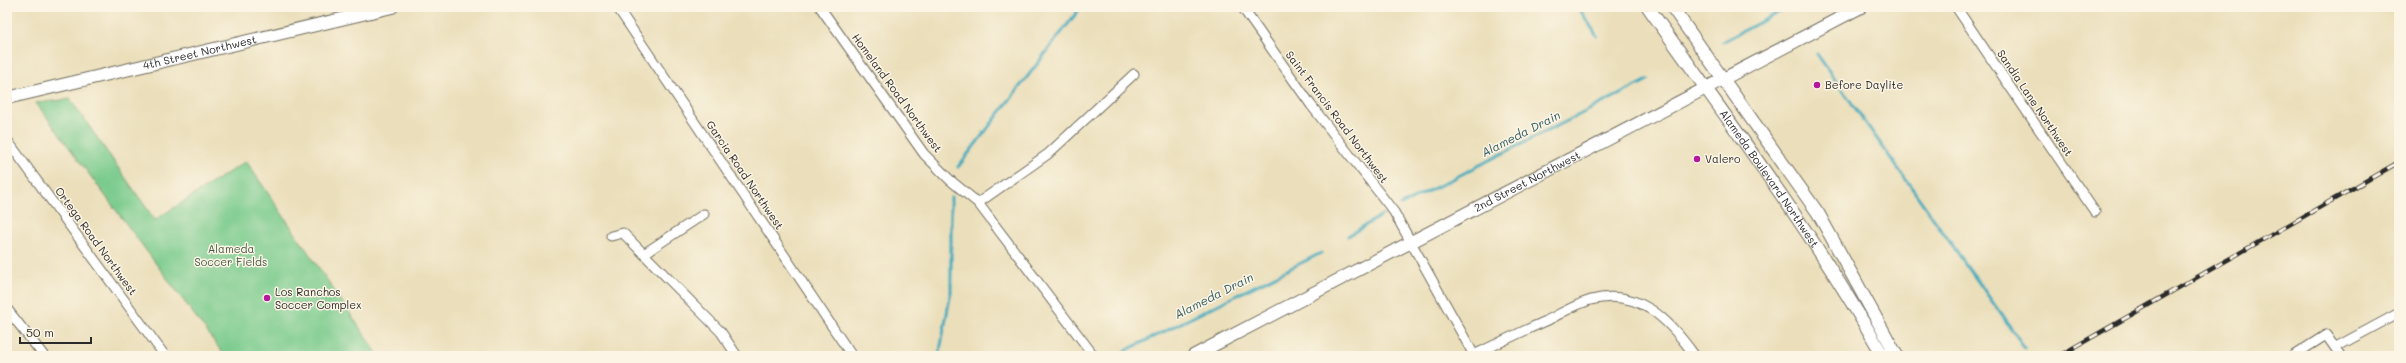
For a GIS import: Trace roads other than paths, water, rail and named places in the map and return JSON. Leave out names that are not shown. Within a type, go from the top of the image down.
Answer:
[{"type":"main road","name":"4th Street Northwest","points":[[7,98],[352,12],[392,7]]},
{"type":"main road","name":"Alameda Boulevard Northwest","points":[[1648,7],[1801,221],[1861,317],[1883,356]]},
{"type":"main road","name":"Alameda Boulevard Northwest","points":[[1672,7],[1818,213],[1896,356]]},
{"type":"main road","name":"2nd Street Northwest","points":[[1193,356],[1412,243],[1723,78],[1861,7]]},
{"type":"street","name":"Garcia Road Northwest","points":[[617,7],[852,356]]},
{"type":"street","name":"Homeland Road Northwest","points":[[820,7],[924,154],[950,180],[978,203],[1094,356]]},
{"type":"street","name":"Saint Francis Road Northwest","points":[[1242,7],[1311,105],[1394,212],[1473,356]]},
{"type":"street","name":"Sandia Lane Northwest","points":[[1956,7],[2096,212]]},
{"type":"street","points":[[978,203],[1048,154],[1134,74]]},
{"type":"street","name":"Ortega Road Northwest","points":[[7,140],[165,356]]},
{"type":"street","points":[[644,253],[704,214]]},
{"type":"street","points":[[611,236],[623,233],[721,332],[737,356]]},
{"type":"street","points":[[1473,356],[1590,300],[1614,297],[1636,302],[1658,313],[1678,332],[1695,356]]},
{"type":"street","points":[[7,309],[44,356]]},
{"type":"street","points":[[2336,347],[2399,314]]},
{"type":"street","points":[[2293,356],[2326,335],[2341,356]]},
{"type":"waterway","points":[[958,167],[1081,7]]},
{"type":"waterway","points":[[1578,7],[1597,36]]},
{"type":"waterway","name":"Alameda Drain","points":[[1722,42],[1789,7]]},
{"type":"waterway","points":[[1817,54],[2025,348]]},
{"type":"waterway","name":"Alameda Drain","points":[[1401,205],[1648,80]]},
{"type":"waterway","points":[[939,356],[951,292],[951,197]]},
{"type":"waterway","points":[[1348,236],[1382,215]]},
{"type":"waterway","name":"Alameda Drain","points":[[1115,356],[1321,253]]},
{"type":"railway","points":[[2059,356],[2399,162]]},
{"type":"place","name":"Before Daylite","points":[[1817,85]]},
{"type":"place","name":"Valero","points":[[1697,159]]},
{"type":"place","name":"Los Ranchos Soccer Complex","points":[[267,298]]},
{"type":"park label","name":"Alameda Soccer Fields","points":[[231,255]]}]
